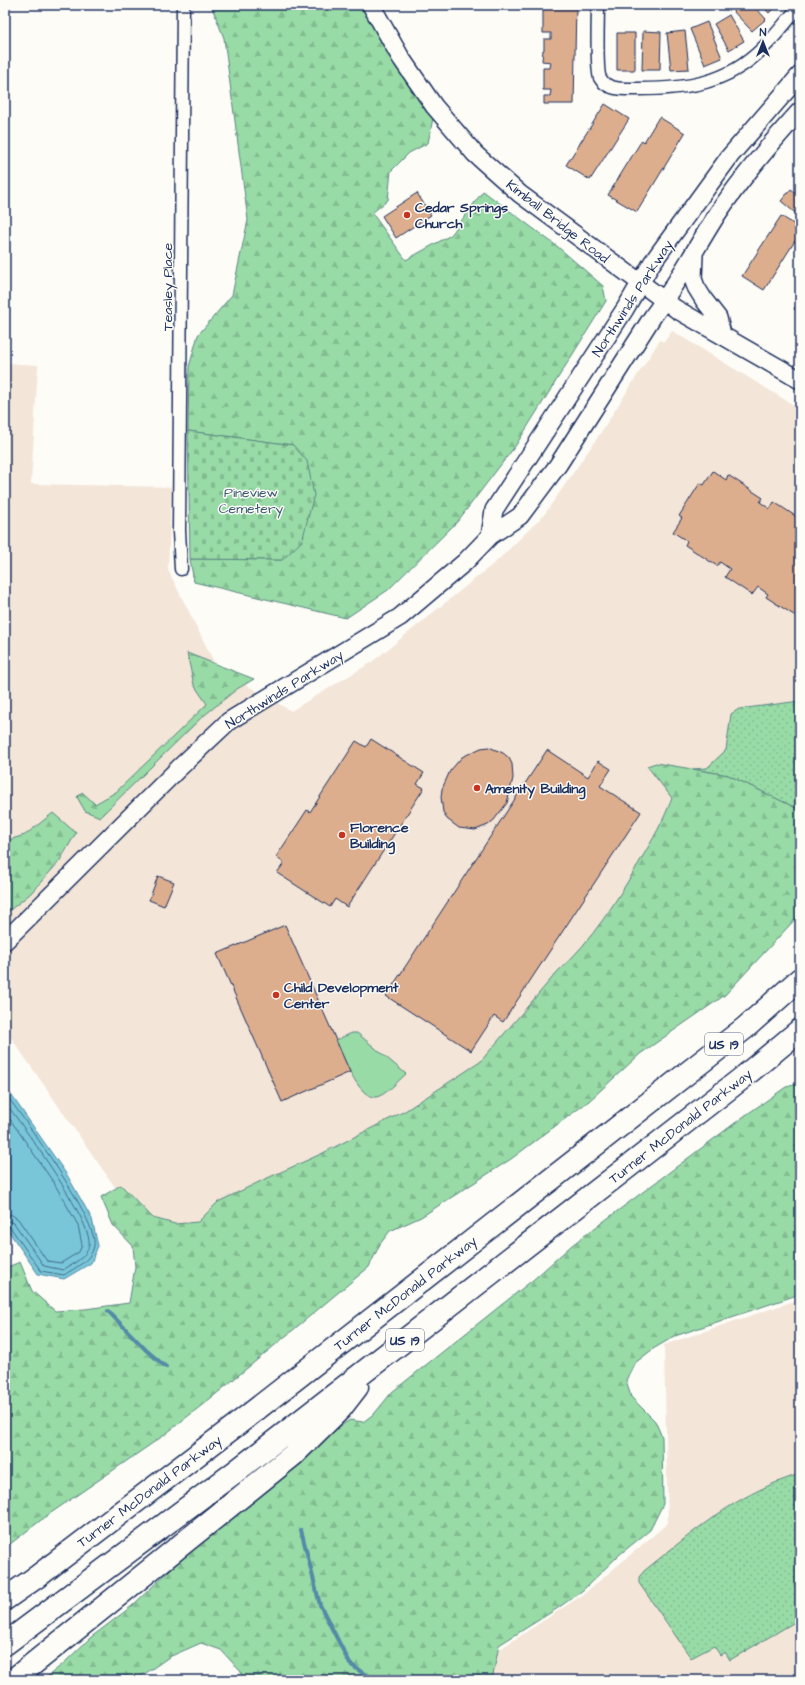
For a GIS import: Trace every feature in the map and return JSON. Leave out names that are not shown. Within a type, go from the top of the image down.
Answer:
[{"type":"highway","name":"Turner McDonald Parkway","points":[[5,1599],[38,1576],[204,1449],[646,1106],[745,1028],[800,979]]},
{"type":"highway","name":"Turner McDonald Parkway","points":[[5,1644],[229,1476],[728,1088],[800,1030]]},
{"type":"highway","points":[[13,1680],[293,1455],[340,1409],[371,1366]]},
{"type":"street","name":"Teasley Place","points":[[181,569],[179,531],[182,5]]},
{"type":"street","name":"Kimball Bridge Road","points":[[371,5],[401,58],[434,106],[475,154],[520,194],[676,309],[800,380]]},
{"type":"street","points":[[598,5],[599,74],[606,84],[613,88],[623,89],[678,88],[715,80],[742,66],[762,49],[800,6]]},
{"type":"street","name":"Northwinds Parkway","points":[[490,536],[494,510],[621,315],[652,263],[730,156],[800,75]]},
{"type":"street","name":"Northwinds Parkway","points":[[5,941],[179,768],[229,721],[400,617],[465,562],[490,536],[520,516],[558,465],[653,316],[665,301],[718,213],[768,147],[800,111]]},
{"type":"street","points":[[694,253],[693,279],[704,300],[718,318],[722,334]]},
{"type":"shaded area","points":[[672,331],[800,409],[800,730],[610,935],[537,1046],[165,1259],[5,1029],[5,363],[38,365],[31,484],[171,487],[168,570],[217,668],[291,711],[372,662],[497,561],[544,515],[596,440],[660,340],[664,342]]},
{"type":"shaded area","points":[[800,1299],[800,1680],[486,1680],[476,1665],[584,1594],[668,1523],[664,1345]]},
{"type":"green space","points":[[211,5],[361,5],[393,61],[433,118],[428,143],[409,153],[391,171],[388,200],[372,213],[406,260],[451,235],[483,191],[558,247],[603,286],[606,301],[516,445],[457,522],[388,590],[346,618],[194,582],[190,559],[282,560],[292,445],[188,431],[189,367],[198,335],[232,295],[248,220],[224,38]]},
{"type":"green space","name":"Pineview Cemetery","points":[[188,431],[293,445],[307,461],[314,495],[302,541],[282,560],[190,559]]},
{"type":"green space","points":[[187,653],[254,679],[237,689],[201,718],[100,817],[85,811],[77,797],[82,792],[95,804],[116,792],[207,704],[194,685]]},
{"type":"green space","points":[[800,701],[800,810],[728,775],[693,769],[707,768],[726,750],[731,714],[739,709]]},
{"type":"green space","points":[[656,763],[728,775],[800,810],[800,914],[725,995],[640,1054],[589,1101],[511,1159],[421,1217],[390,1231],[380,1244],[369,1267],[216,1394],[163,1436],[45,1517],[5,1548],[5,1268],[20,1262],[32,1291],[55,1311],[85,1309],[129,1303],[135,1267],[133,1246],[113,1225],[101,1197],[121,1185],[153,1218],[175,1224],[198,1222],[218,1202],[321,1154],[405,1111],[480,1062],[558,971],[582,947],[613,905],[645,853],[669,807],[672,798],[647,766]]},
{"type":"green space","points":[[53,813],[76,833],[59,862],[30,894],[5,914],[5,841],[25,835]]},
{"type":"green space","points":[[352,1033],[357,1033],[406,1074],[388,1091],[380,1096],[369,1096],[363,1091],[357,1084],[342,1055],[336,1040]]},
{"type":"green space","points":[[800,1083],[800,1294],[675,1336],[653,1349],[635,1363],[626,1380],[631,1397],[655,1421],[662,1437],[663,1504],[650,1530],[619,1555],[583,1590],[558,1608],[499,1645],[492,1680],[242,1680],[241,1672],[221,1650],[201,1643],[169,1657],[136,1680],[43,1680],[63,1664],[90,1638],[132,1606],[213,1529],[324,1436],[350,1420],[363,1422],[375,1413],[392,1392],[534,1279],[572,1245],[743,1117],[786,1087]]},
{"type":"green space","points":[[800,1474],[800,1619],[730,1660],[725,1652],[720,1655],[714,1646],[691,1658],[639,1583],[639,1577],[644,1571],[699,1528],[736,1502],[777,1482]]},
{"type":"water","points":[[5,1086],[67,1175],[92,1219],[98,1246],[91,1263],[64,1279],[38,1274],[5,1226]]},
{"type":"building","points":[[543,5],[576,5],[574,104],[544,104],[544,96],[550,96],[551,90],[543,90],[543,68],[550,68],[551,62],[542,61],[544,39],[551,39],[551,33],[543,33]]},
{"type":"building","points":[[731,5],[753,5],[766,19],[752,31],[729,7]]},
{"type":"building","points":[[761,5],[777,5],[769,13]]},
{"type":"building","points":[[729,15],[744,41],[729,50],[714,24]]},
{"type":"building","points":[[707,22],[722,58],[705,65],[690,29]]},
{"type":"building","points":[[643,31],[661,32],[660,70],[642,70]]},
{"type":"building","points":[[685,31],[689,69],[671,70],[667,33]]},
{"type":"building","points":[[617,33],[635,33],[635,70],[617,70]]},
{"type":"building","points":[[605,104],[629,119],[590,180],[566,165]]},
{"type":"building","points":[[659,117],[685,133],[637,212],[608,195],[642,140],[644,142]]},
{"type":"building","points":[[791,189],[800,196],[800,217],[781,201]]},
{"type":"building","name":"Cedar Springs Church","points":[[417,193],[431,215],[396,238],[382,216]]},
{"type":"building","points":[[781,216],[800,228],[800,233],[764,290],[742,276]]},
{"type":"building","points":[[800,299],[800,313],[794,309]]},
{"type":"building","points":[[713,471],[726,480],[728,475],[763,498],[760,502],[770,509],[774,502],[800,519],[798,527],[800,528],[800,619],[766,597],[768,594],[758,587],[752,595],[725,577],[730,569],[720,562],[717,566],[685,545],[687,541],[673,532],[682,518],[679,516],[700,483],[704,485]]},
{"type":"building","name":"Florence Building","points":[[371,739],[424,773],[417,784],[424,788],[347,907],[335,899],[330,907],[277,873],[284,863],[276,857],[307,810],[310,812],[356,741],[366,747]]},
{"type":"building","name":"Amenity Building","points":[[489,747],[503,753],[509,758],[512,764],[513,778],[507,803],[494,820],[488,825],[475,830],[459,828],[447,819],[443,812],[441,797],[442,789],[450,771],[462,757],[481,748]]},
{"type":"building","points":[[547,750],[588,777],[598,761],[611,769],[600,786],[641,812],[503,1022],[494,1016],[471,1051],[386,996]]},
{"type":"building","points":[[158,876],[174,882],[164,906],[149,900]]},
{"type":"building","name":"Child Development Center","points":[[285,925],[350,1072],[282,1102],[217,954]]},
{"type":"waterway","points":[[108,1311],[146,1350],[166,1367]]},
{"type":"waterway","points":[[301,1530],[320,1605],[350,1664],[373,1680]]},
{"type":"place","name":"Cedar Springs Church","points":[[407,215]]},
{"type":"place","name":"Amenity Building","points":[[477,788]]},
{"type":"place","name":"Florence Building","points":[[342,835]]},
{"type":"place","name":"Child Development Center","points":[[276,995]]}]
